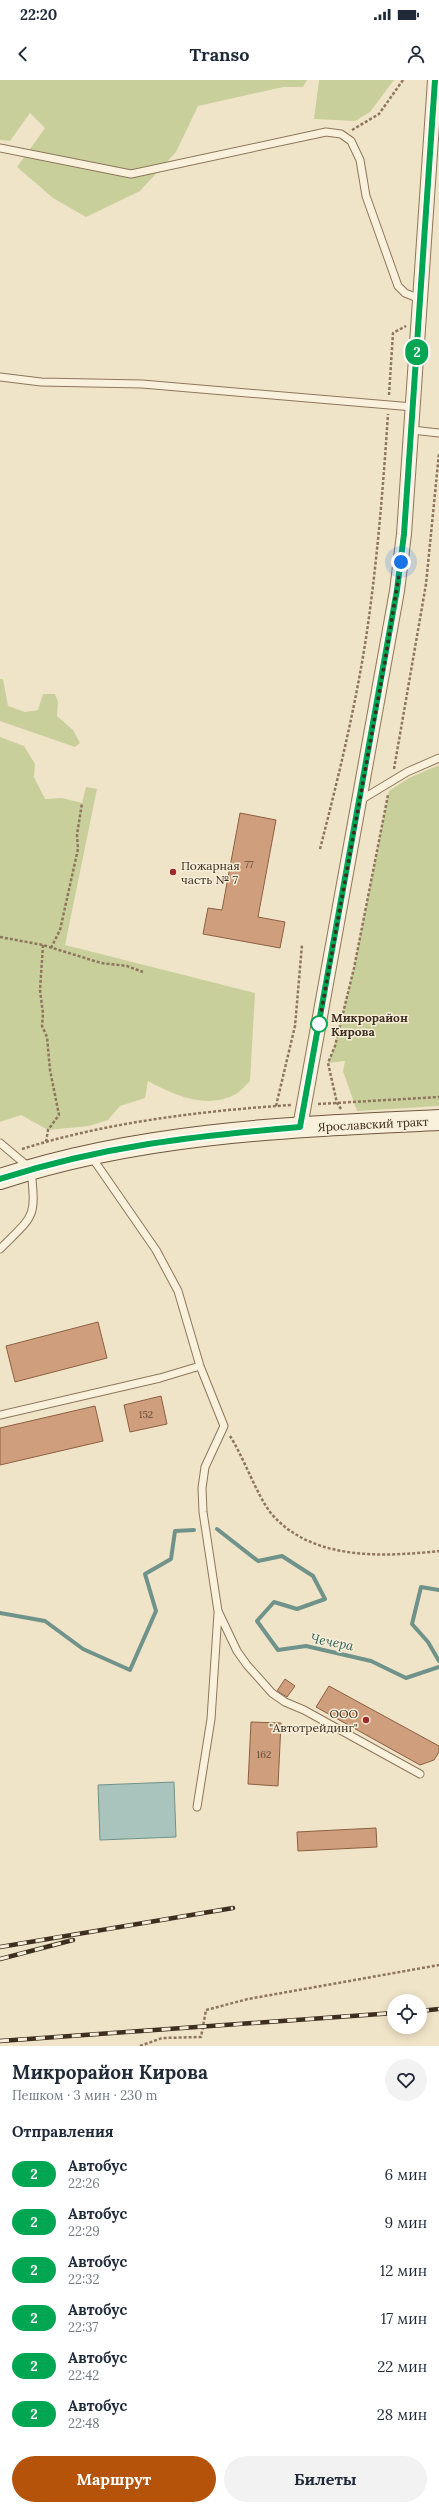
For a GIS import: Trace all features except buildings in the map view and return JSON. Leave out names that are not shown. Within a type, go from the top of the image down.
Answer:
[{"type":"street","points":[[300,1127],[397,590],[404,534],[412,430],[435,80]]},
{"type":"street","name":"Ярославский тракт","points":[[0,1179],[31,1169],[90,1154],[169,1139],[300,1127],[439,1120]]},
{"type":"lane","points":[[0,148],[131,174],[326,132],[341,134],[352,141],[360,160],[366,196],[398,286],[404,293],[420,299]]},
{"type":"lane","points":[[0,377],[41,382],[142,384],[413,407]]},
{"type":"lane","points":[[412,430],[439,433]]},
{"type":"lane","points":[[359,801],[391,780],[439,758]]},
{"type":"lane","points":[[0,1143],[31,1169],[34,1212],[30,1220],[0,1249]]},
{"type":"lane","points":[[90,1154],[156,1250],[178,1291],[200,1366],[224,1426],[205,1467],[202,1488],[203,1512],[218,1611],[211,1719],[197,1807]]},
{"type":"lane","points":[[0,1415],[160,1378],[200,1366]]},
{"type":"lane","points":[[218,1611],[237,1650],[272,1693],[285,1702],[304,1710],[420,1774]]},
{"type":"path","points":[[341,134],[357,129],[379,114],[403,80]]},
{"type":"path","points":[[320,849],[347,741],[366,639],[376,565],[393,333],[402,327],[418,324]]},
{"type":"path","points":[[328,1063],[335,1046],[354,968],[423,607],[439,453]]},
{"type":"path","points":[[52,948],[60,930],[78,850],[77,835],[82,804]]},
{"type":"path","points":[[0,937],[43,945],[101,963],[126,966],[143,972]]},
{"type":"path","points":[[43,945],[40,990],[43,1014],[42,1026],[47,1037],[50,1070],[59,1115],[48,1130],[46,1142]]},
{"type":"path","points":[[276,1106],[295,1026],[302,945]]},
{"type":"path","points":[[224,1426],[238,1449],[270,1511],[283,1526],[311,1542],[345,1551],[383,1556],[439,1551]]},
{"type":"path","points":[[140,2046],[162,2038],[201,2036],[206,2010],[248,1999],[439,1965]]},
{"type":"green space","points":[[0,80],[307,80],[303,87],[283,87],[198,106],[176,152],[140,191],[86,217],[53,198],[17,167],[45,128],[30,113],[10,141],[0,140]]},
{"type":"green space","points":[[319,80],[394,80],[370,112],[355,121],[314,119]]},
{"type":"green space","points":[[0,679],[3,679],[8,706],[25,712],[38,710],[43,694],[55,694],[58,702],[57,716],[73,730],[80,743],[75,747],[0,721]]},
{"type":"green space","points":[[0,737],[24,746],[35,764],[34,777],[45,799],[62,798],[82,803],[86,787],[97,789],[65,945],[255,993],[250,1081],[242,1090],[225,1099],[202,1101],[191,1099],[169,1091],[148,1081],[145,1098],[120,1106],[108,1120],[89,1126],[48,1130],[21,1115],[0,1122]]},
{"type":"green space","points":[[439,765],[439,1106],[357,1111],[343,1071],[345,1061],[328,1063],[335,1046],[354,968],[389,791],[409,778]]},
{"type":"water","points":[[174,1782],[176,1837],[100,1840],[98,1785]]},
{"type":"waterway","name":"Чечера","points":[[217,1529],[258,1561],[282,1556],[313,1576],[325,1599],[297,1609],[274,1602],[257,1621],[278,1650],[306,1646],[371,1661],[406,1678],[439,1667]]},
{"type":"waterway","name":"Чечера","points":[[0,1613],[45,1621],[83,1649],[130,1670],[156,1611],[145,1574],[171,1559],[175,1531],[194,1530]]},
{"type":"waterway","name":"Чечера","points":[[439,1590],[421,1587],[412,1624],[428,1642],[439,1661]]},
{"type":"railway","points":[[0,1947],[233,1908]]},
{"type":"railway","points":[[0,1959],[73,1940]]},
{"type":"railway","points":[[427,2010],[439,2009]]},
{"type":"railway","points":[[0,2041],[387,2013]]},
{"type":"bus line","name":"2","points":[[0,1179],[66,1159],[169,1139],[300,1127],[397,590],[404,534],[435,80]]},
{"type":"place","name":"Пожарная часть № 7","points":[[173,872]]},
{"type":"place","name":"Микрорайон Кирова","points":[[319,1024]]},
{"type":"place","name":"ООО \"Автотрейдинг\"","points":[[366,1720]]},
{"type":"route","points":[[319,1024],[385,661],[401,562]]}]
